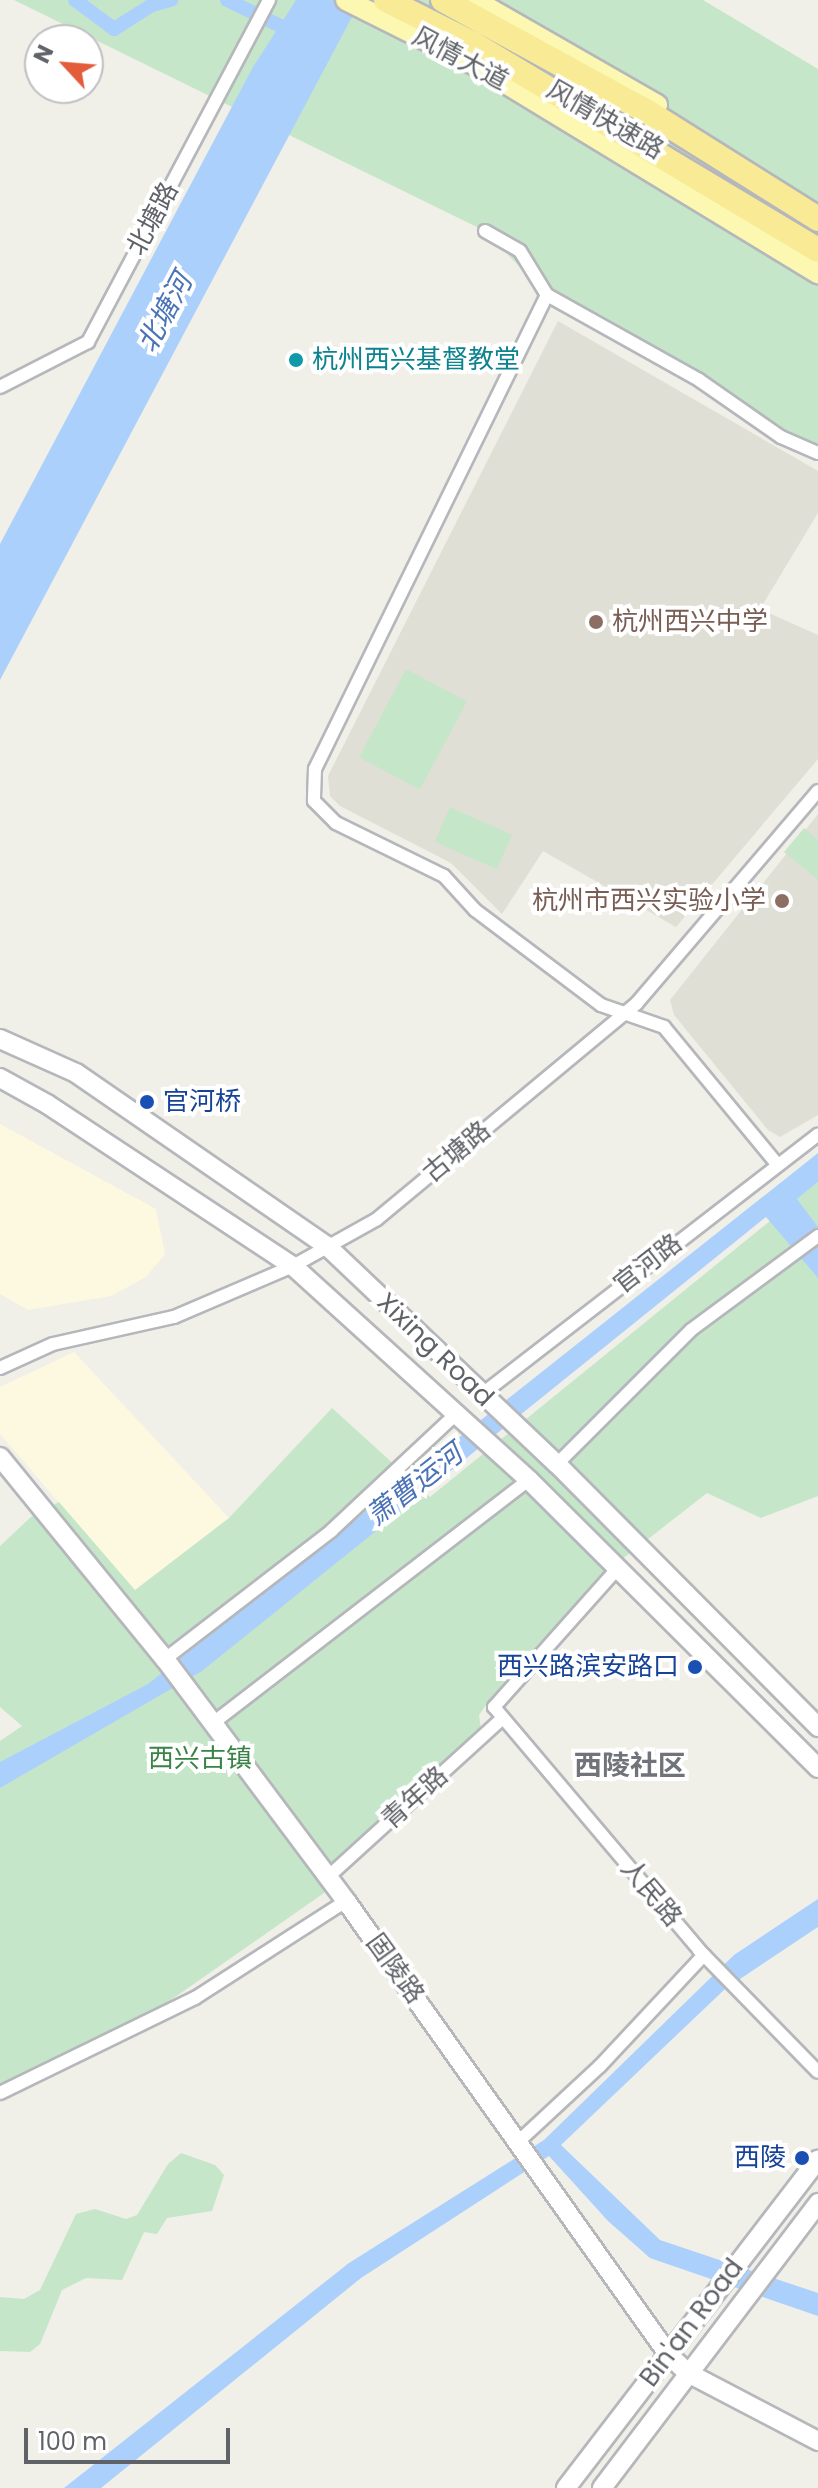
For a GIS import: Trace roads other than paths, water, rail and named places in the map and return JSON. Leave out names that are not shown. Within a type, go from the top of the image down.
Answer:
[{"type":"highway","name":"风情快速路","points":[[386,0],[472,43],[818,250]]},
{"type":"highway","name":"风情快速路","points":[[443,0],[646,111],[818,219]]},
{"type":"main road","name":"风情大道","points":[[346,0],[400,26],[584,128],[818,273]]},
{"type":"main road","points":[[474,0],[644,96],[818,209]]},
{"type":"main road","name":"Xixing Road","points":[[0,1039],[76,1073],[327,1246],[557,1464],[818,1727]]},
{"type":"main road","name":"Xixing Road","points":[[0,1078],[293,1266],[529,1480],[818,1768]]},
{"type":"main road","name":"固陵路","points":[[0,1457],[167,1661],[346,1901],[668,2354],[688,2373],[810,2437]]},
{"type":"main road","name":"Bin'an Road","points":[[566,2488],[818,2159]]},
{"type":"main road","name":"Bin'an Road","points":[[602,2488],[818,2203]]},
{"type":"street","name":"北塘路","points":[[0,387],[88,342],[267,4]]},
{"type":"street","points":[[485,231],[520,251],[547,295],[699,380],[781,437],[818,453]]},
{"type":"street","points":[[547,295],[311,785],[322,815],[444,876],[475,910],[601,1005],[664,1027],[776,1163]]},
{"type":"street","name":"古塘路","points":[[0,1368],[67,1340],[174,1317],[293,1266],[377,1219],[625,1011],[818,791]]},
{"type":"street","name":"官河路","points":[[484,1398],[776,1163],[818,1135]]},
{"type":"street","points":[[557,1464],[691,1330],[818,1236]]},
{"type":"street","points":[[167,1661],[331,1531],[459,1417]]},
{"type":"street","points":[[213,1723],[529,1480]]},
{"type":"street","name":"人民路","points":[[617,1569],[494,1707],[704,1955],[818,2072]]},
{"type":"street","name":"青年路","points":[[328,1877],[503,1718]]},
{"type":"street","points":[[0,2093],[195,1998],[346,1901]]},
{"type":"street","points":[[519,2141],[600,2066],[704,1955]]},
{"type":"water","name":"北塘河","points":[[296,0],[361,0],[0,680],[0,544],[253,67]]},
{"type":"water","name":"萧曹运河","points":[[818,1153],[818,1182],[797,1199],[818,1227],[818,1278],[766,1217],[202,1671],[0,1788],[0,1762],[148,1684]]},
{"type":"water","points":[[818,1899],[818,1927],[725,1989],[561,2145],[660,2240],[818,2293],[818,2316],[650,2258],[608,2221],[549,2156],[361,2278],[101,2488],[64,2488],[349,2263],[544,2140],[734,1955]]},
{"type":"waterway","points":[[75,0],[114,29],[152,5],[171,0]]},
{"type":"waterway","points":[[227,0],[299,35]]},
{"type":"place","name":"杭州西兴基督教堂","points":[[296,360]]},
{"type":"place","name":"杭州西兴中学","points":[[596,622]]},
{"type":"place","name":"杭州市西兴实验小学","points":[[782,901]]},
{"type":"place","name":"官河桥","points":[[147,1102]]},
{"type":"place","name":"西兴路滨安路口","points":[[695,1667]]},
{"type":"place","name":"西陵","points":[[802,2158]]},
{"type":"district","name":"西陵社区","points":[[630,1766]]},
{"type":"park label","name":"西兴古镇","points":[[200,1759]]}]
